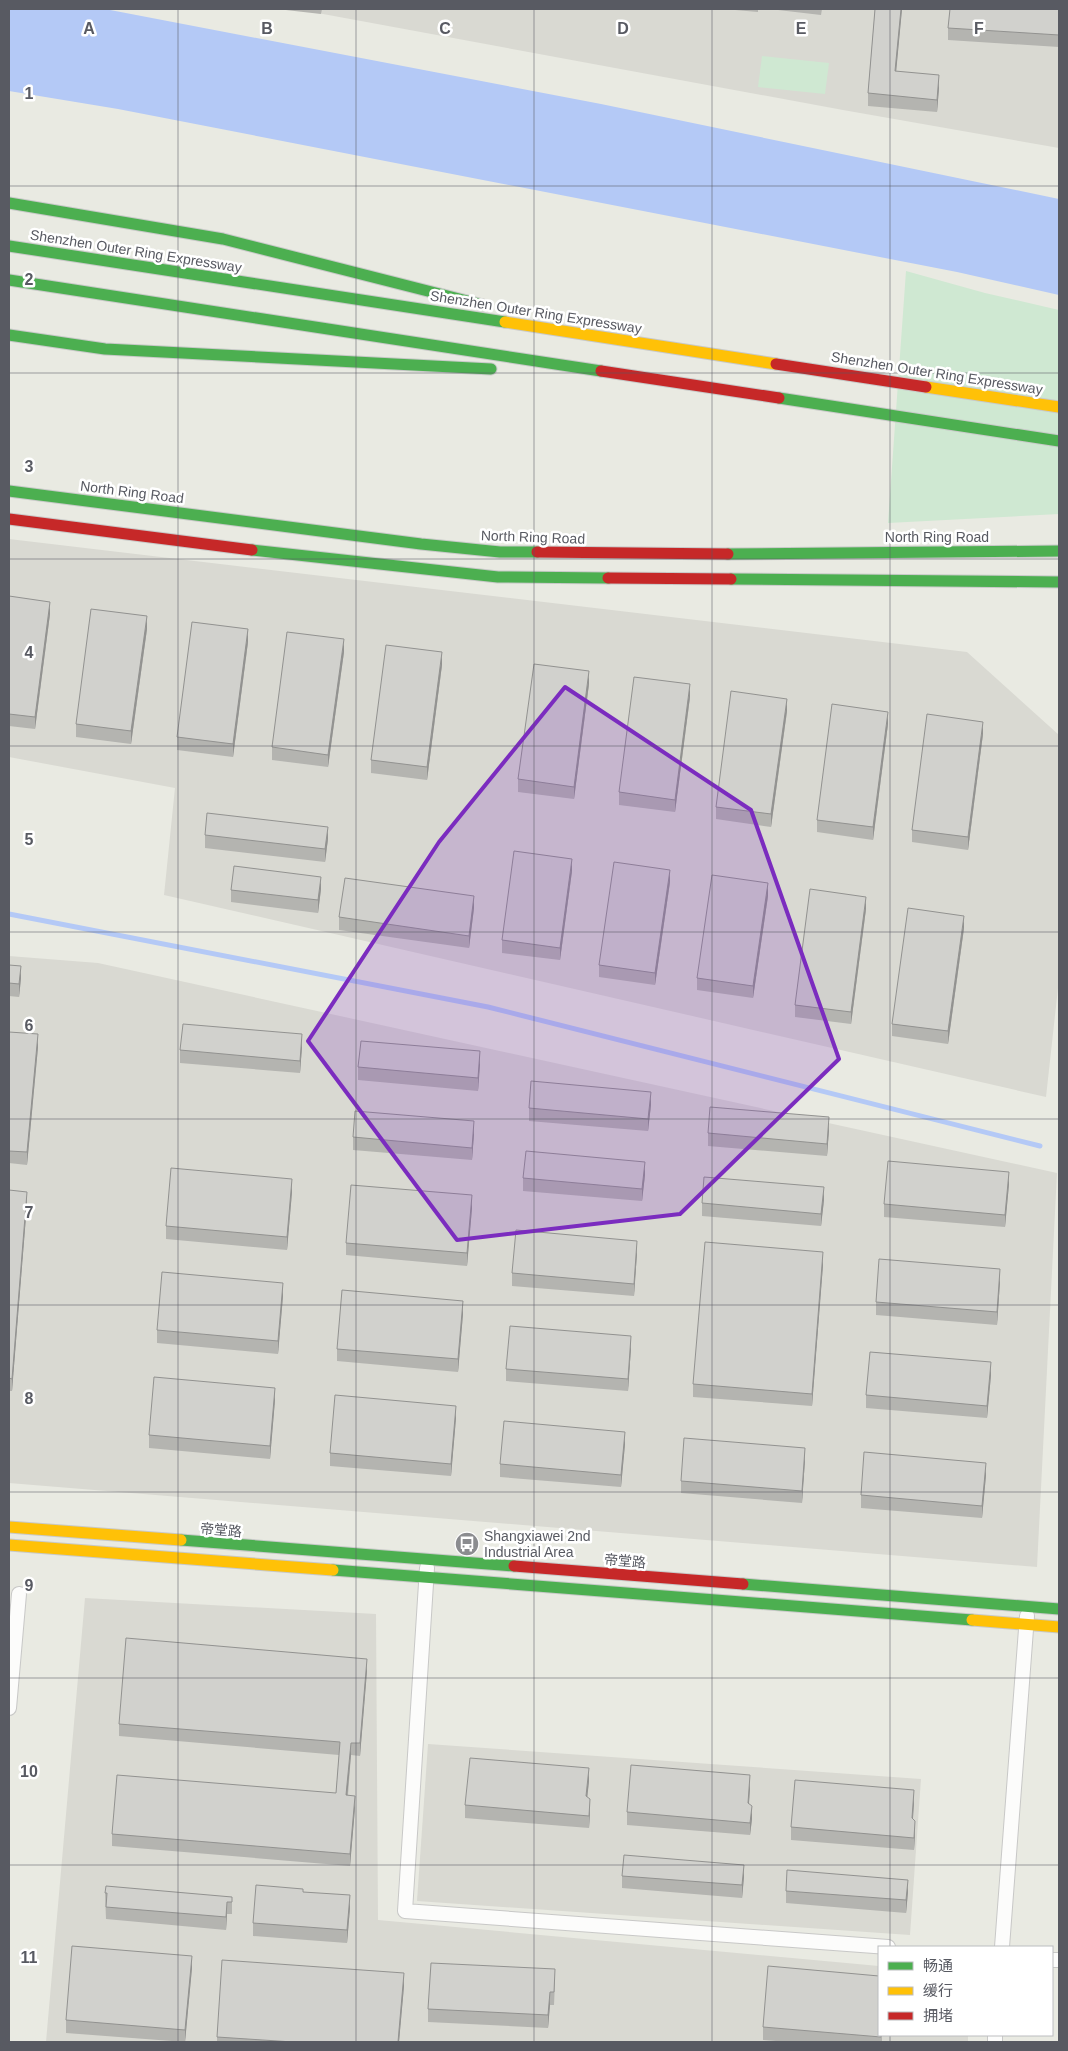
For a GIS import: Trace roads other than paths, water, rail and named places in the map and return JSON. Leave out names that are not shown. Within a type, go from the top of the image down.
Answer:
[{"type":"main road","points":[[9,203],[223,239],[490,306]]},
{"type":"main road","name":"Shenzhen Outer Ring Expressway","points":[[9,246],[1059,407]]},
{"type":"main road","points":[[9,280],[1059,441]]},
{"type":"main road","points":[[510,311],[634,342]]},
{"type":"main road","points":[[9,335],[105,349],[500,369]]},
{"type":"main road","points":[[520,370],[628,376]]},
{"type":"main road","name":"North Ring Road","points":[[9,491],[421,544],[500,552],[685,554],[1059,551]]},
{"type":"main road","points":[[9,519],[244,549],[498,577],[1059,582]]},
{"type":"main road","name":"帝堂路","points":[[9,1527],[1059,1609]]},
{"type":"main road","points":[[9,1545],[1059,1627]]},
{"type":"street","points":[[428,1560],[405,1911],[878,1946]]},
{"type":"street","points":[[9,1708],[13,1612],[19,1594]]},
{"type":"street","points":[[1002,1946],[1028,1606]]},
{"type":"water","points":[[9,9],[105,9],[601,104],[1059,199],[1059,295],[957,272],[118,109],[9,91]]},
{"type":"waterway","points":[[9,914],[488,1007],[1040,1146]]},
{"type":"place","name":"Shangxiawei 2nd Industrial Area","points":[[467,1544]]}]
